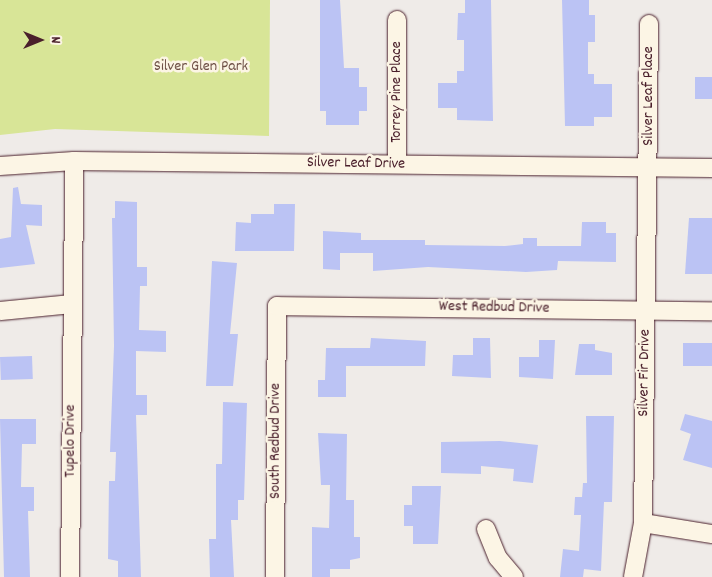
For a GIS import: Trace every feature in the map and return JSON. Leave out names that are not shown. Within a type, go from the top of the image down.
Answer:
[{"type":"street","name":"Torrey Pine Place","points":[[397,20],[397,164]]},
{"type":"street","name":"Silver Leaf Place","points":[[648,169],[649,24]]},
{"type":"street","name":"Silver Leaf Drive","points":[[0,166],[74,161],[397,164],[648,169],[712,168]]},
{"type":"street","name":"Tupelo Drive","points":[[70,577],[74,161]]},
{"type":"street","name":"Silver Fir Drive","points":[[633,577],[643,523],[648,169]]},
{"type":"street","points":[[0,311],[72,304]]},
{"type":"street","name":"West Redbud Drive","points":[[277,306],[712,310]]},
{"type":"street","name":"South Redbud Drive","points":[[275,577],[277,306]]},
{"type":"street","points":[[643,523],[712,534]]},
{"type":"street","points":[[486,529],[498,558],[514,577]]},
{"type":"green space","name":"Silver Glen Park","points":[[0,0],[270,0],[269,136],[55,129],[0,135]]},
{"type":"building","points":[[320,0],[340,0],[344,68],[359,68],[359,87],[367,87],[367,111],[359,111],[359,125],[326,125],[326,111],[320,111]]},
{"type":"building","points":[[465,0],[491,0],[493,121],[457,120],[457,108],[438,108],[438,83],[457,83],[457,71],[464,71],[464,40],[457,40],[458,13],[465,13]]},
{"type":"building","points":[[562,0],[589,0],[589,15],[595,15],[595,42],[588,42],[588,74],[594,74],[594,84],[612,84],[612,117],[594,117],[594,126],[565,126]]},
{"type":"building","points":[[695,77],[712,77],[712,99],[695,99]]},
{"type":"building","points":[[18,187],[21,204],[42,205],[42,226],[26,225],[35,264],[0,268],[0,239],[11,237],[13,188]]},
{"type":"building","points":[[115,201],[137,202],[137,267],[147,267],[147,286],[140,286],[139,330],[166,331],[166,352],[136,351],[136,395],[147,395],[147,415],[136,415],[141,577],[118,577],[118,561],[108,559],[109,481],[115,481],[116,452],[110,452],[114,346],[112,218],[115,218]]},
{"type":"building","points":[[274,204],[295,204],[294,251],[235,251],[236,222],[251,223],[251,214],[274,214]]},
{"type":"building","points":[[689,218],[712,218],[712,274],[685,274]]},
{"type":"building","points":[[582,222],[606,222],[606,233],[616,233],[616,262],[558,261],[557,270],[526,272],[428,267],[373,271],[373,253],[340,253],[340,270],[323,269],[323,231],[361,233],[361,240],[425,240],[425,245],[505,246],[523,244],[523,238],[537,238],[537,246],[581,246]]},
{"type":"building","points":[[212,261],[237,263],[230,334],[238,334],[233,386],[206,386]]},
{"type":"building","points":[[371,338],[426,341],[425,366],[346,366],[346,397],[318,397],[318,380],[325,380],[326,348],[370,348]]},
{"type":"building","points":[[473,338],[490,338],[491,378],[452,376],[453,355],[473,355]]},
{"type":"building","points":[[539,340],[555,340],[553,379],[519,377],[519,357],[539,357]]},
{"type":"building","points":[[683,343],[712,343],[712,366],[683,366]]},
{"type":"building","points":[[579,344],[595,344],[595,350],[612,353],[612,375],[575,375]]},
{"type":"building","points":[[32,356],[33,379],[1,380],[0,357]]},
{"type":"building","points":[[223,402],[247,403],[244,500],[238,500],[238,520],[231,520],[234,577],[210,577],[209,539],[216,539],[216,464],[222,464]]},
{"type":"building","points":[[685,414],[712,421],[712,468],[683,460],[691,434],[680,430]]},
{"type":"building","points":[[586,416],[614,416],[612,502],[604,502],[601,571],[584,569],[583,577],[560,577],[563,549],[579,551],[581,515],[574,515],[575,497],[582,497],[583,483],[587,483]]},
{"type":"building","points":[[0,419],[36,419],[36,444],[22,444],[21,487],[34,487],[34,511],[28,511],[30,577],[4,577]]},
{"type":"building","points":[[318,433],[347,434],[346,500],[354,500],[354,537],[360,537],[360,558],[350,560],[350,569],[330,569],[330,577],[312,577],[312,527],[329,528],[330,485],[321,485]]},
{"type":"building","points":[[500,441],[538,445],[533,483],[513,481],[514,469],[481,466],[481,474],[441,473],[441,442]]},
{"type":"building","points":[[412,486],[441,486],[438,544],[413,544],[413,526],[404,526],[404,505],[412,505]]}]
